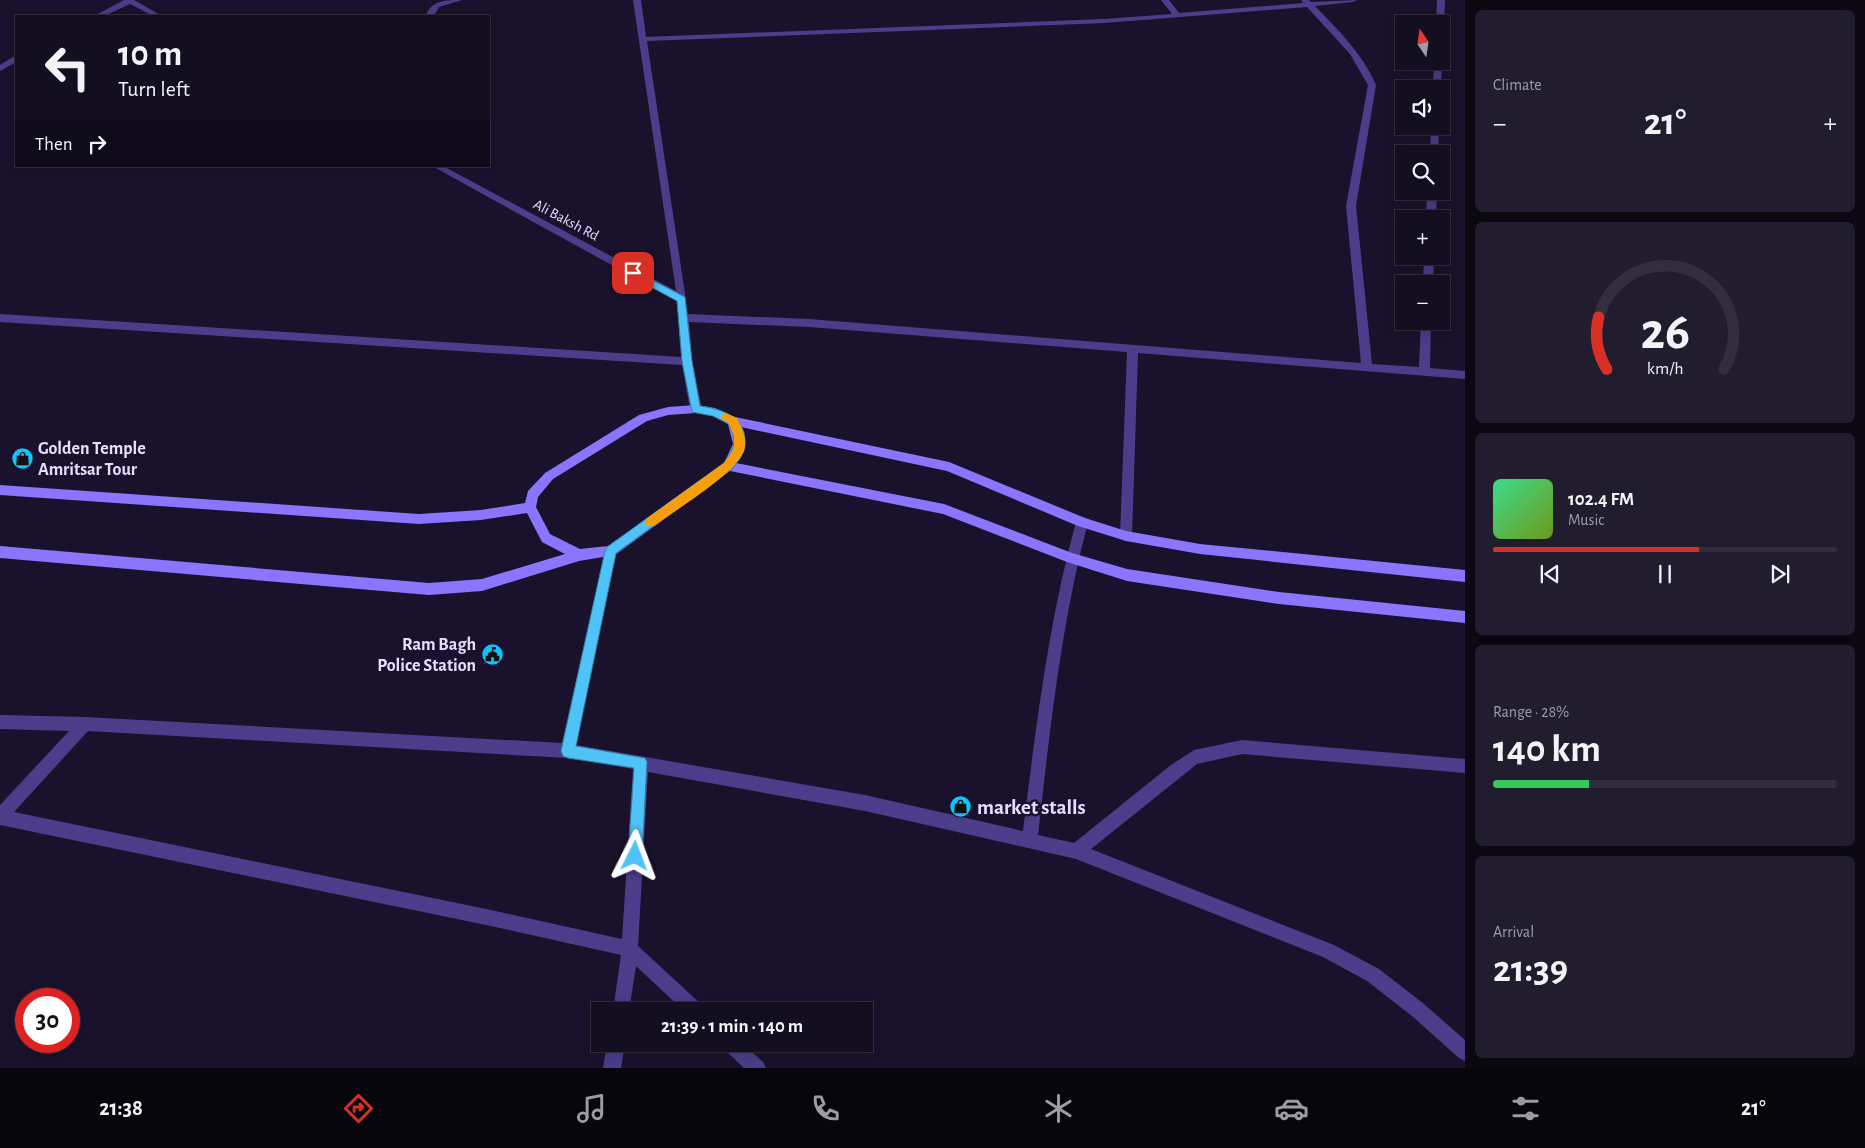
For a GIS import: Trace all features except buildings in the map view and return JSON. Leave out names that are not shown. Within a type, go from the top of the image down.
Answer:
[{"type":"main road","points":[[579,555],[546,538],[530,507],[532,495],[549,476],[643,418],[668,411],[696,409],[715,412],[733,421],[949,467],[1082,522],[1126,536],[1200,549],[1465,576]]},
{"type":"main road","points":[[0,552],[429,589],[482,585],[579,555],[611,551],[728,466],[739,450],[739,436],[733,421]]},
{"type":"main road","points":[[728,466],[944,509],[1071,558],[1127,575],[1250,594],[1465,617]]},
{"type":"main road","points":[[0,490],[419,519],[481,515],[530,507]]},
{"type":"street","points":[[430,15],[434,8],[458,0]]},
{"type":"street","points":[[637,0],[682,299],[687,361],[696,409]]},
{"type":"street","points":[[1165,0],[1177,16]]},
{"type":"street","points":[[644,40],[1104,22],[1307,2],[1352,0]]},
{"type":"street","points":[[1440,15],[1441,0]]},
{"type":"street","points":[[100,15],[129,1],[156,15]]},
{"type":"street","points":[[1307,2],[1360,61],[1368,72],[1372,85],[1351,206],[1367,367]]},
{"type":"street","points":[[0,69],[15,60]]},
{"type":"street","name":"Ali Baksh Rd","points":[[438,167],[682,299]]},
{"type":"street","points":[[0,318],[687,361]]},
{"type":"street","points":[[684,318],[800,322],[1465,375]]},
{"type":"street","points":[[1424,371],[1426,330]]},
{"type":"street","points":[[1126,536],[1133,348]]},
{"type":"street","points":[[1030,841],[1054,644],[1071,558],[1082,522]]},
{"type":"street","points":[[568,751],[611,551]]},
{"type":"street","points":[[0,722],[85,724],[568,751],[641,762],[865,803],[1076,851],[1328,951],[1373,976],[1418,1010],[1465,1052]]},
{"type":"street","points":[[0,816],[85,724]]},
{"type":"street","points":[[1076,851],[1176,770],[1194,758],[1216,751],[1242,747],[1465,766]]},
{"type":"street","points":[[622,1002],[630,949],[641,762]]},
{"type":"street","points":[[0,816],[491,918],[630,949],[686,1002]]},
{"type":"street","points":[[612,1068],[615,1052]]},
{"type":"street","points":[[740,1052],[757,1068]]},
{"type":"slow traffic","points":[[650,522],[728,466],[739,450],[739,436],[733,421],[725,417]]},
{"type":"place","name":"Golden Temple Amritsar Tour","points":[[22,459]]},
{"type":"place","name":"Ram Bagh Police Station","points":[[492,655]]},
{"type":"place","name":"market stalls","points":[[961,807]]},
{"type":"route","points":[[633,273],[682,299],[687,361],[696,409],[715,412],[733,421],[739,436],[739,450],[728,466],[611,551],[568,751],[641,762],[635,856]]}]
